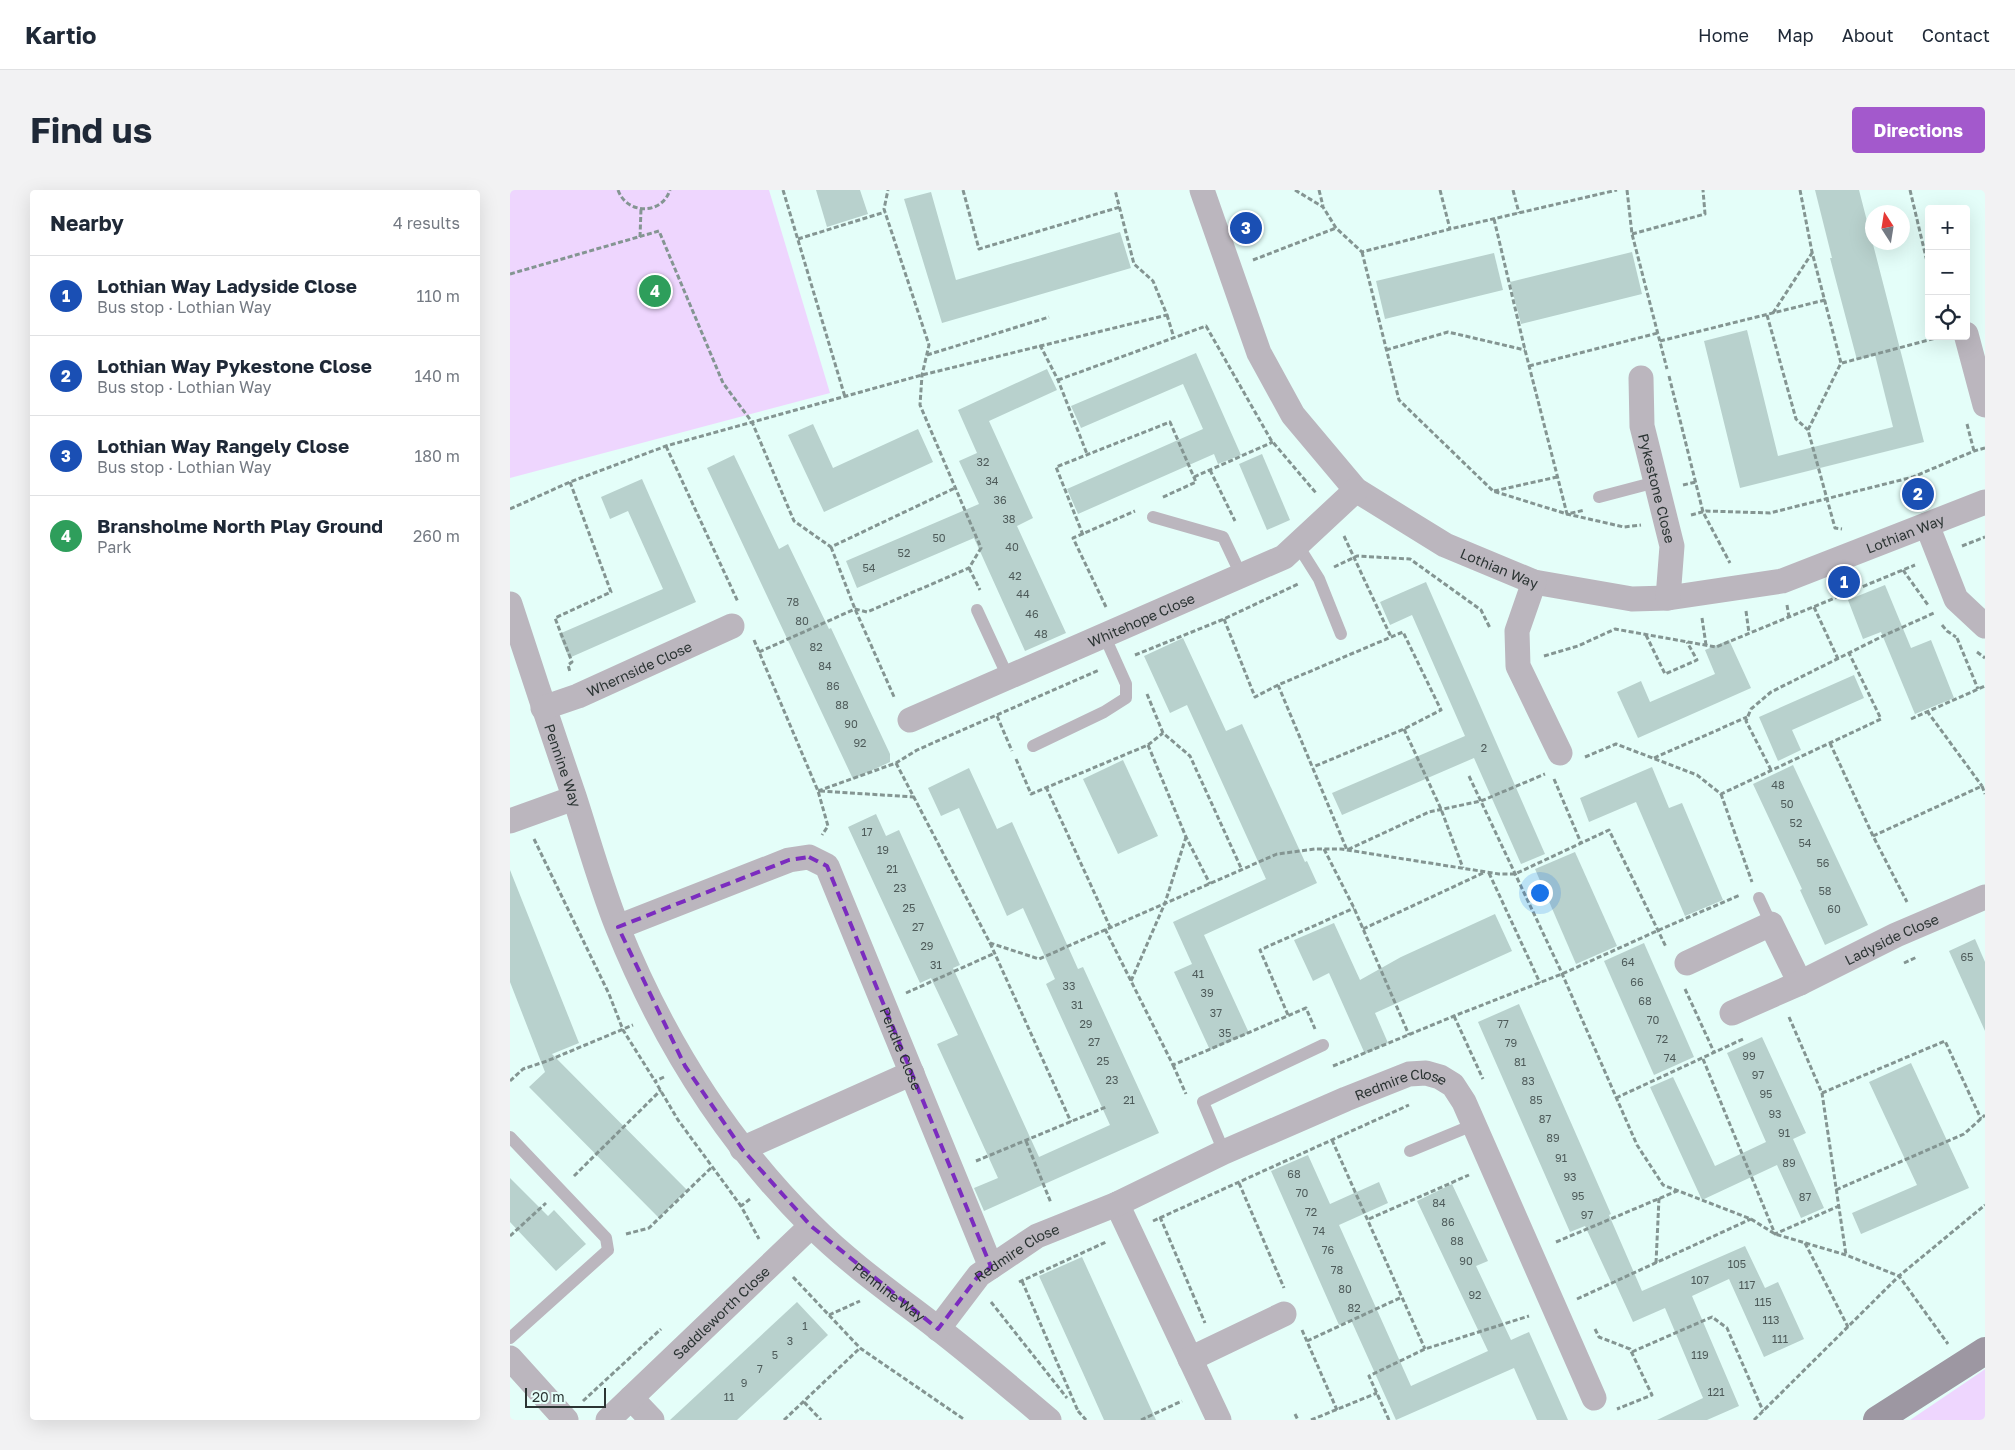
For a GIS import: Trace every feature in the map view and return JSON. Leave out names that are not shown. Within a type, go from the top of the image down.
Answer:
[{"type":"street","name":"Lothian Way","points":[[1202,190],[1259,353],[1293,415],[1356,490],[1445,545],[1534,582],[1632,599],[1668,598],[1782,581],[1985,502]]},
{"type":"street","points":[[1968,340],[1985,405]]},
{"type":"street","name":"Pykestone Close","points":[[1641,378],[1642,426],[1672,546],[1668,598]]},
{"type":"street","name":"Whitehope Close","points":[[904,713],[1008,677],[1107,625],[1284,557],[1356,490]]},
{"type":"street","points":[[1927,525],[1956,599],[1985,626]]},
{"type":"street","points":[[1534,582],[1517,631],[1518,666],[1571,756]]},
{"type":"street","name":"Pennine Way","points":[[510,604],[543,708],[618,927],[656,1014],[685,1066],[742,1149],[812,1226],[879,1284],[938,1329],[1049,1420]]},
{"type":"street","name":"Whernside Close","points":[[543,708],[578,696],[741,622]]},
{"type":"street","points":[[516,819],[574,798]]},
{"type":"street","points":[[618,927],[799,858]]},
{"type":"street","name":"Pendle Close","points":[[799,858],[827,866],[991,1267]]},
{"type":"street","name":"Ladyside Close","points":[[1732,1013],[1800,983],[1896,935],[1985,897]]},
{"type":"street","points":[[1680,967],[1770,924],[1800,983]]},
{"type":"street","name":"Redmire Close","points":[[938,1329],[979,1275],[1037,1236],[1117,1204],[1224,1152],[1409,1074],[1426,1073],[1440,1077],[1453,1085],[1464,1102],[1491,1166],[1602,1406]]},
{"type":"street","points":[[742,1149],[912,1074]]},
{"type":"street","points":[[1117,1204],[1219,1420]]},
{"type":"street","name":"Saddleworth Close","points":[[608,1420],[777,1257],[812,1226]]},
{"type":"street","points":[[1190,1359],[1284,1314]]},
{"type":"street","points":[[510,1358],[566,1420]]},
{"type":"street","points":[[1877,1420],[1974,1358]]},
{"type":"street","points":[[631,1398],[652,1420]]},
{"type":"lane","points":[[1599,497],[1656,482]]},
{"type":"lane","points":[[1153,517],[1223,537],[1241,575]]},
{"type":"lane","points":[[1298,544],[1319,579],[1341,634]]},
{"type":"lane","points":[[977,610],[1008,677]]},
{"type":"lane","points":[[1033,746],[1104,712],[1126,698],[1126,684],[1116,662],[1107,625]]},
{"type":"lane","points":[[1757,894],[1770,924]]},
{"type":"lane","points":[[1224,1152],[1203,1102],[1323,1045]]},
{"type":"lane","points":[[1410,1151],[1473,1125]]},
{"type":"lane","points":[[510,1137],[606,1238],[608,1250],[510,1338]]},
{"type":"path","points":[[618,190],[625,201],[632,207],[641,209],[658,206],[665,200],[670,190]]},
{"type":"path","points":[[783,190],[845,397]]},
{"type":"path","points":[[759,652],[855,609],[867,612],[970,568],[981,548],[920,405],[922,375],[929,345],[885,212],[888,190]]},
{"type":"path","points":[[963,190],[978,249],[1120,207]]},
{"type":"path","points":[[1115,190],[1134,264],[1153,281],[1174,338]]},
{"type":"path","points":[[1295,190],[1323,207]]},
{"type":"path","points":[[1319,190],[1323,207],[1336,228],[1362,252],[1450,229],[1617,190]]},
{"type":"path","points":[[1440,190],[1450,229]]},
{"type":"path","points":[[1513,190],[1518,213]]},
{"type":"path","points":[[1626,190],[1632,234],[1703,512],[1743,587]]},
{"type":"path","points":[[1632,234],[1705,214],[1703,190]]},
{"type":"path","points":[[1800,190],[1812,252],[1841,363],[1808,430]]},
{"type":"path","points":[[1910,190],[1925,253]]},
{"type":"path","points":[[640,237],[641,209]]},
{"type":"path","points":[[798,239],[885,212]]},
{"type":"path","points":[[1494,219],[1567,514]]},
{"type":"path","points":[[1230,269],[1336,228]]},
{"type":"path","points":[[510,274],[659,231],[723,383],[752,422],[794,521],[831,547],[874,654],[904,713]]},
{"type":"path","points":[[1773,314],[1812,252]]},
{"type":"path","points":[[1660,341],[1825,300]]},
{"type":"path","points":[[510,509],[570,482],[666,446],[922,375],[1167,315]]},
{"type":"path","points":[[1767,315],[1796,419],[1808,430],[1835,528],[1844,529],[1858,552]]},
{"type":"path","points":[[926,355],[1049,317]]},
{"type":"path","points":[[1058,380],[1206,326],[1272,442],[1332,512],[1391,637]]},
{"type":"path","points":[[1386,350],[1448,332],[1525,350]]},
{"type":"path","points":[[1529,366],[1658,333]]},
{"type":"path","points":[[1841,363],[1928,340]]},
{"type":"path","points":[[1040,346],[1058,380],[1087,454]]},
{"type":"path","points":[[1083,535],[1056,467],[1170,422],[1196,482],[1155,501]]},
{"type":"path","points":[[1194,477],[1272,442]]},
{"type":"path","points":[[666,446],[741,622],[759,652],[818,791],[828,826],[799,858]]},
{"type":"path","points":[[1493,491],[1557,477]]},
{"type":"path","points":[[570,482],[611,592],[555,618],[572,662],[568,665],[578,696]]},
{"type":"path","points":[[831,547],[955,488]]},
{"type":"path","points":[[1107,625],[1073,538],[1139,508]]},
{"type":"path","points":[[1814,607],[1838,659]]},
{"type":"path","points":[[1771,770],[1746,720],[1751,709],[1771,692],[1883,636],[1934,613]]},
{"type":"path","points":[[1224,619],[1256,697],[1278,684],[1403,632],[1442,710],[1404,729],[1313,767]]},
{"type":"path","points":[[1646,635],[1665,674],[1697,660],[1687,642]]},
{"type":"path","points":[[1957,638],[1978,689]]},
{"type":"path","points":[[874,654],[880,651]]},
{"type":"path","points":[[1721,794],[1881,719],[1849,653]]},
{"type":"path","points":[[818,791],[896,762],[917,750],[1116,662]]},
{"type":"path","points":[[1278,684],[1348,850]]},
{"type":"path","points":[[1910,719],[1985,686]]},
{"type":"path","points":[[1146,690],[1164,732],[1190,756],[1242,870]]},
{"type":"path","points":[[1927,711],[1982,786],[1985,794]]},
{"type":"path","points":[[997,716],[1030,794],[1148,745],[1164,732]]},
{"type":"path","points":[[1654,758],[1748,716]]},
{"type":"path","points":[[1404,729],[1441,809],[1464,869]]},
{"type":"path","points":[[1830,743],[1873,836],[1919,925]]},
{"type":"path","points":[[1571,756],[1616,744],[1697,775],[1721,794],[1757,894]]},
{"type":"path","points":[[1148,745],[1186,837],[1210,884]]},
{"type":"path","points":[[896,762],[995,953],[1071,1122]]},
{"type":"path","points":[[1348,850],[1429,812],[1481,802],[1550,771],[1581,842]]},
{"type":"path","points":[[1469,776],[1562,974],[1637,1146],[1663,1185],[1751,1219],[1775,1234],[1846,1255],[1899,1276],[1974,1358]]},
{"type":"path","points":[[1873,836],[1982,786]]},
{"type":"path","points":[[1046,787],[1110,927]]},
{"type":"path","points":[[818,791],[914,796]]},
{"type":"path","points":[[516,819],[609,994],[623,1030],[678,1120],[741,1206],[760,1240],[860,1348],[964,1420]]},
{"type":"path","points":[[990,943],[1039,959],[1277,854],[1324,849],[1348,850],[1464,869],[1515,874],[1609,830],[1659,930],[1680,967],[1714,1052],[1616,1098]]},
{"type":"path","points":[[1131,982],[1165,903],[1186,837]]},
{"type":"path","points":[[1324,849],[1354,908],[1409,1036]]},
{"type":"path","points":[[1363,929],[1486,872]]},
{"type":"path","points":[[1486,872],[1540,983]]},
{"type":"path","points":[[1104,929],[1173,1065],[1306,1008],[1333,1066],[1562,974],[1746,893]]},
{"type":"path","points":[[1288,1015],[1260,950],[1354,908]]},
{"type":"path","points":[[884,1003],[995,953]]},
{"type":"path","points":[[510,1081],[523,1069],[623,1030],[656,1014]]},
{"type":"path","points":[[1454,1016],[1487,1088]]},
{"type":"path","points":[[1789,1017],[1822,1093],[1846,1255]]},
{"type":"path","points":[[1822,1093],[1945,1041],[1981,1119]]},
{"type":"path","points":[[1702,1059],[1775,1234]]},
{"type":"path","points":[[655,1081],[685,1066]]},
{"type":"path","points":[[510,1236],[560,1190],[661,1090]]},
{"type":"path","points":[[1014,1285],[1410,1104]]},
{"type":"path","points":[[952,1171],[1106,1107]]},
{"type":"path","points":[[1836,1190],[1964,1134],[1985,1115]]},
{"type":"path","points":[[1332,1140],[1369,1219],[1425,1349]]},
{"type":"path","points":[[1026,1141],[1061,1226]]},
{"type":"path","points":[[1369,1219],[1491,1166]]},
{"type":"path","points":[[606,1238],[649,1228],[712,1167]]},
{"type":"path","points":[[741,1206],[770,1182]]},
{"type":"path","points":[[1559,1250],[1556,1242],[1677,1191]]},
{"type":"path","points":[[1656,1263],[1659,1198]]},
{"type":"path","points":[[1754,1420],[1899,1276],[1985,1205]]},
{"type":"path","points":[[1775,1234],[1839,1206]]},
{"type":"path","points":[[1160,1217],[1215,1347]]},
{"type":"path","points":[[1804,1243],[1848,1327]]},
{"type":"path","points":[[1012,1254],[1078,1411]]},
{"type":"path","points":[[973,1284],[987,1297],[1086,1420]]},
{"type":"path","points":[[1577,1290],[1584,1306]]},
{"type":"path","points":[[1307,1341],[1402,1297]]},
{"type":"path","points":[[1632,1352],[1712,1317],[1727,1328],[1763,1412]]},
{"type":"path","points":[[1592,1321],[1599,1337],[1630,1349],[1652,1395],[1602,1406]]},
{"type":"path","points":[[784,1420],[860,1348]]},
{"type":"path","points":[[1369,1376],[1389,1420]]},
{"type":"path","points":[[1142,1420],[1205,1390]]},
{"type":"path","points":[[1312,1420],[1377,1393]]},
{"type":"path","points":[[804,1402],[821,1420]]},
{"type":"path","points":[[1295,1414],[1298,1420]]},
{"type":"highlighted area","points":[[809,857],[827,866],[991,1267],[979,1275],[938,1329],[811,1226],[742,1149],[685,1066],[618,927],[789,860]]},
{"type":"shaded area","points":[[510,190],[769,190],[830,393],[510,478]]},
{"type":"shaded area","points":[[1985,1369],[1985,1420],[1910,1420],[1981,1372]]},
{"type":"building","points":[[816,190],[860,190],[868,214],[827,227]]},
{"type":"building","points":[[1815,190],[1859,190],[1865,213],[1865,250],[1874,250],[1924,442],[1740,488],[1704,341],[1747,330],[1778,456],[1893,427],[1875,355],[1857,360],[1830,258],[1832,258]]},
{"type":"building","points":[[931,192],[956,280],[1120,232],[1131,268],[942,323],[904,199]]},
{"type":"building","points":[[1632,252],[1642,294],[1521,324],[1510,282]]},
{"type":"building","points":[[1494,253],[1503,290],[1385,319],[1376,281]]},
{"type":"building","points":[[1196,353],[1241,455],[1218,464],[1214,454],[1078,514],[1067,489],[1203,429],[1183,384],[1081,428],[1071,406]]},
{"type":"building","points":[[1047,369],[1057,390],[989,421],[1033,518],[1017,526],[1066,633],[1025,651],[974,538],[857,588],[846,561],[979,504],[959,461],[977,453],[958,410]]},
{"type":"building","points":[[813,424],[833,468],[918,429],[933,462],[824,512],[788,435]]},
{"type":"building","points":[[1262,454],[1290,520],[1267,530],[1239,464]]},
{"type":"building","points":[[734,455],[779,549],[788,544],[829,629],[831,628],[890,754],[890,762],[853,779],[707,468]]},
{"type":"building","points":[[642,479],[696,602],[569,658],[559,634],[663,589],[628,511],[610,519],[601,497]]},
{"type":"building","points":[[1426,582],[1545,854],[1521,864],[1474,758],[1342,815],[1332,793],[1465,736],[1412,615],[1390,625],[1380,602]]},
{"type":"building","points":[[1885,585],[1911,648],[1931,640],[1954,698],[1915,714],[1881,632],[1863,639],[1848,600]]},
{"type":"building","points":[[1183,638],[1226,731],[1242,724],[1305,862],[1307,861],[1317,883],[1204,935],[1249,1033],[1210,1050],[1174,972],[1192,964],[1173,922],[1266,879],[1187,705],[1170,713],[1144,656]]},
{"type":"building","points":[[1729,640],[1751,688],[1638,738],[1617,692],[1641,681],[1650,702],[1715,674],[1705,650]]},
{"type":"building","points":[[1854,675],[1864,698],[1792,730],[1801,750],[1778,761],[1759,717]]},
{"type":"building","points":[[1123,760],[1158,836],[1118,854],[1083,779]]},
{"type":"building","points":[[1793,765],[1868,925],[1825,945],[1800,890],[1802,889],[1753,784]]},
{"type":"building","points":[[1652,767],[1669,808],[1682,803],[1723,900],[1685,916],[1636,802],[1589,822],[1580,798]]},
{"type":"building","points":[[969,768],[997,829],[1012,822],[1078,969],[1083,967],[1159,1133],[984,1211],[974,1188],[998,1178],[937,1044],[958,1035],[931,978],[920,983],[848,827],[876,814],[886,836],[899,830],[960,965],[953,968],[1039,1157],[1110,1125],[1046,984],[1055,979],[1023,908],[1007,916],[959,808],[941,816],[928,788]]},
{"type":"building","points":[[1575,852],[1617,946],[1576,964],[1535,869]]},
{"type":"building","points":[[510,870],[579,1043],[552,1054],[687,1190],[659,1218],[529,1087],[545,1072],[510,982]]},
{"type":"building","points":[[1495,914],[1512,951],[1375,1013],[1388,1043],[1365,1054],[1329,973],[1313,981],[1294,940],[1334,923],[1360,980],[1401,957]]},
{"type":"building","points":[[1975,939],[1985,962],[1985,1031],[1949,951]]},
{"type":"building","points":[[1644,943],[1694,1057],[1654,1075],[1604,961]]},
{"type":"building","points":[[1519,1004],[1611,1214],[1609,1215],[1642,1291],[1745,1246],[1765,1288],[1778,1282],[1804,1339],[1764,1357],[1729,1279],[1692,1296],[1739,1406],[1707,1420],[1657,1420],[1703,1398],[1665,1308],[1633,1322],[1614,1280],[1611,1282],[1585,1226],[1570,1232],[1478,1022]]},
{"type":"building","points":[[1762,1037],[1806,1133],[1793,1139],[1824,1208],[1801,1218],[1777,1165],[1702,1200],[1650,1087],[1673,1077],[1715,1166],[1766,1142],[1727,1053]]},
{"type":"building","points":[[1911,1063],[1969,1188],[1861,1234],[1852,1213],[1917,1185],[1869,1082]]},
{"type":"building","points":[[1308,1155],[1330,1204],[1379,1182],[1388,1203],[1339,1225],[1411,1386],[1488,1351],[1417,1201],[1452,1184],[1488,1261],[1476,1266],[1511,1340],[1529,1332],[1568,1420],[1537,1420],[1514,1368],[1396,1420],[1351,1320],[1339,1325],[1271,1171]]},
{"type":"building","points":[[510,1178],[548,1216],[554,1210],[586,1244],[556,1271],[510,1222]]},
{"type":"building","points":[[1082,1257],[1156,1420],[1104,1420],[1039,1276]]},
{"type":"building","points":[[797,1302],[828,1335],[737,1420],[670,1420]]},
{"type":"place","name":"Lothian Way Rangely Close","points":[[1246,228]]},
{"type":"place","name":"Bransholme North Play Ground","points":[[655,291]]},
{"type":"place","name":"Lothian Way Pykestone Close","points":[[1918,494]]},
{"type":"place","name":"Lothian Way Ladyside Close","points":[[1844,582]]}]
